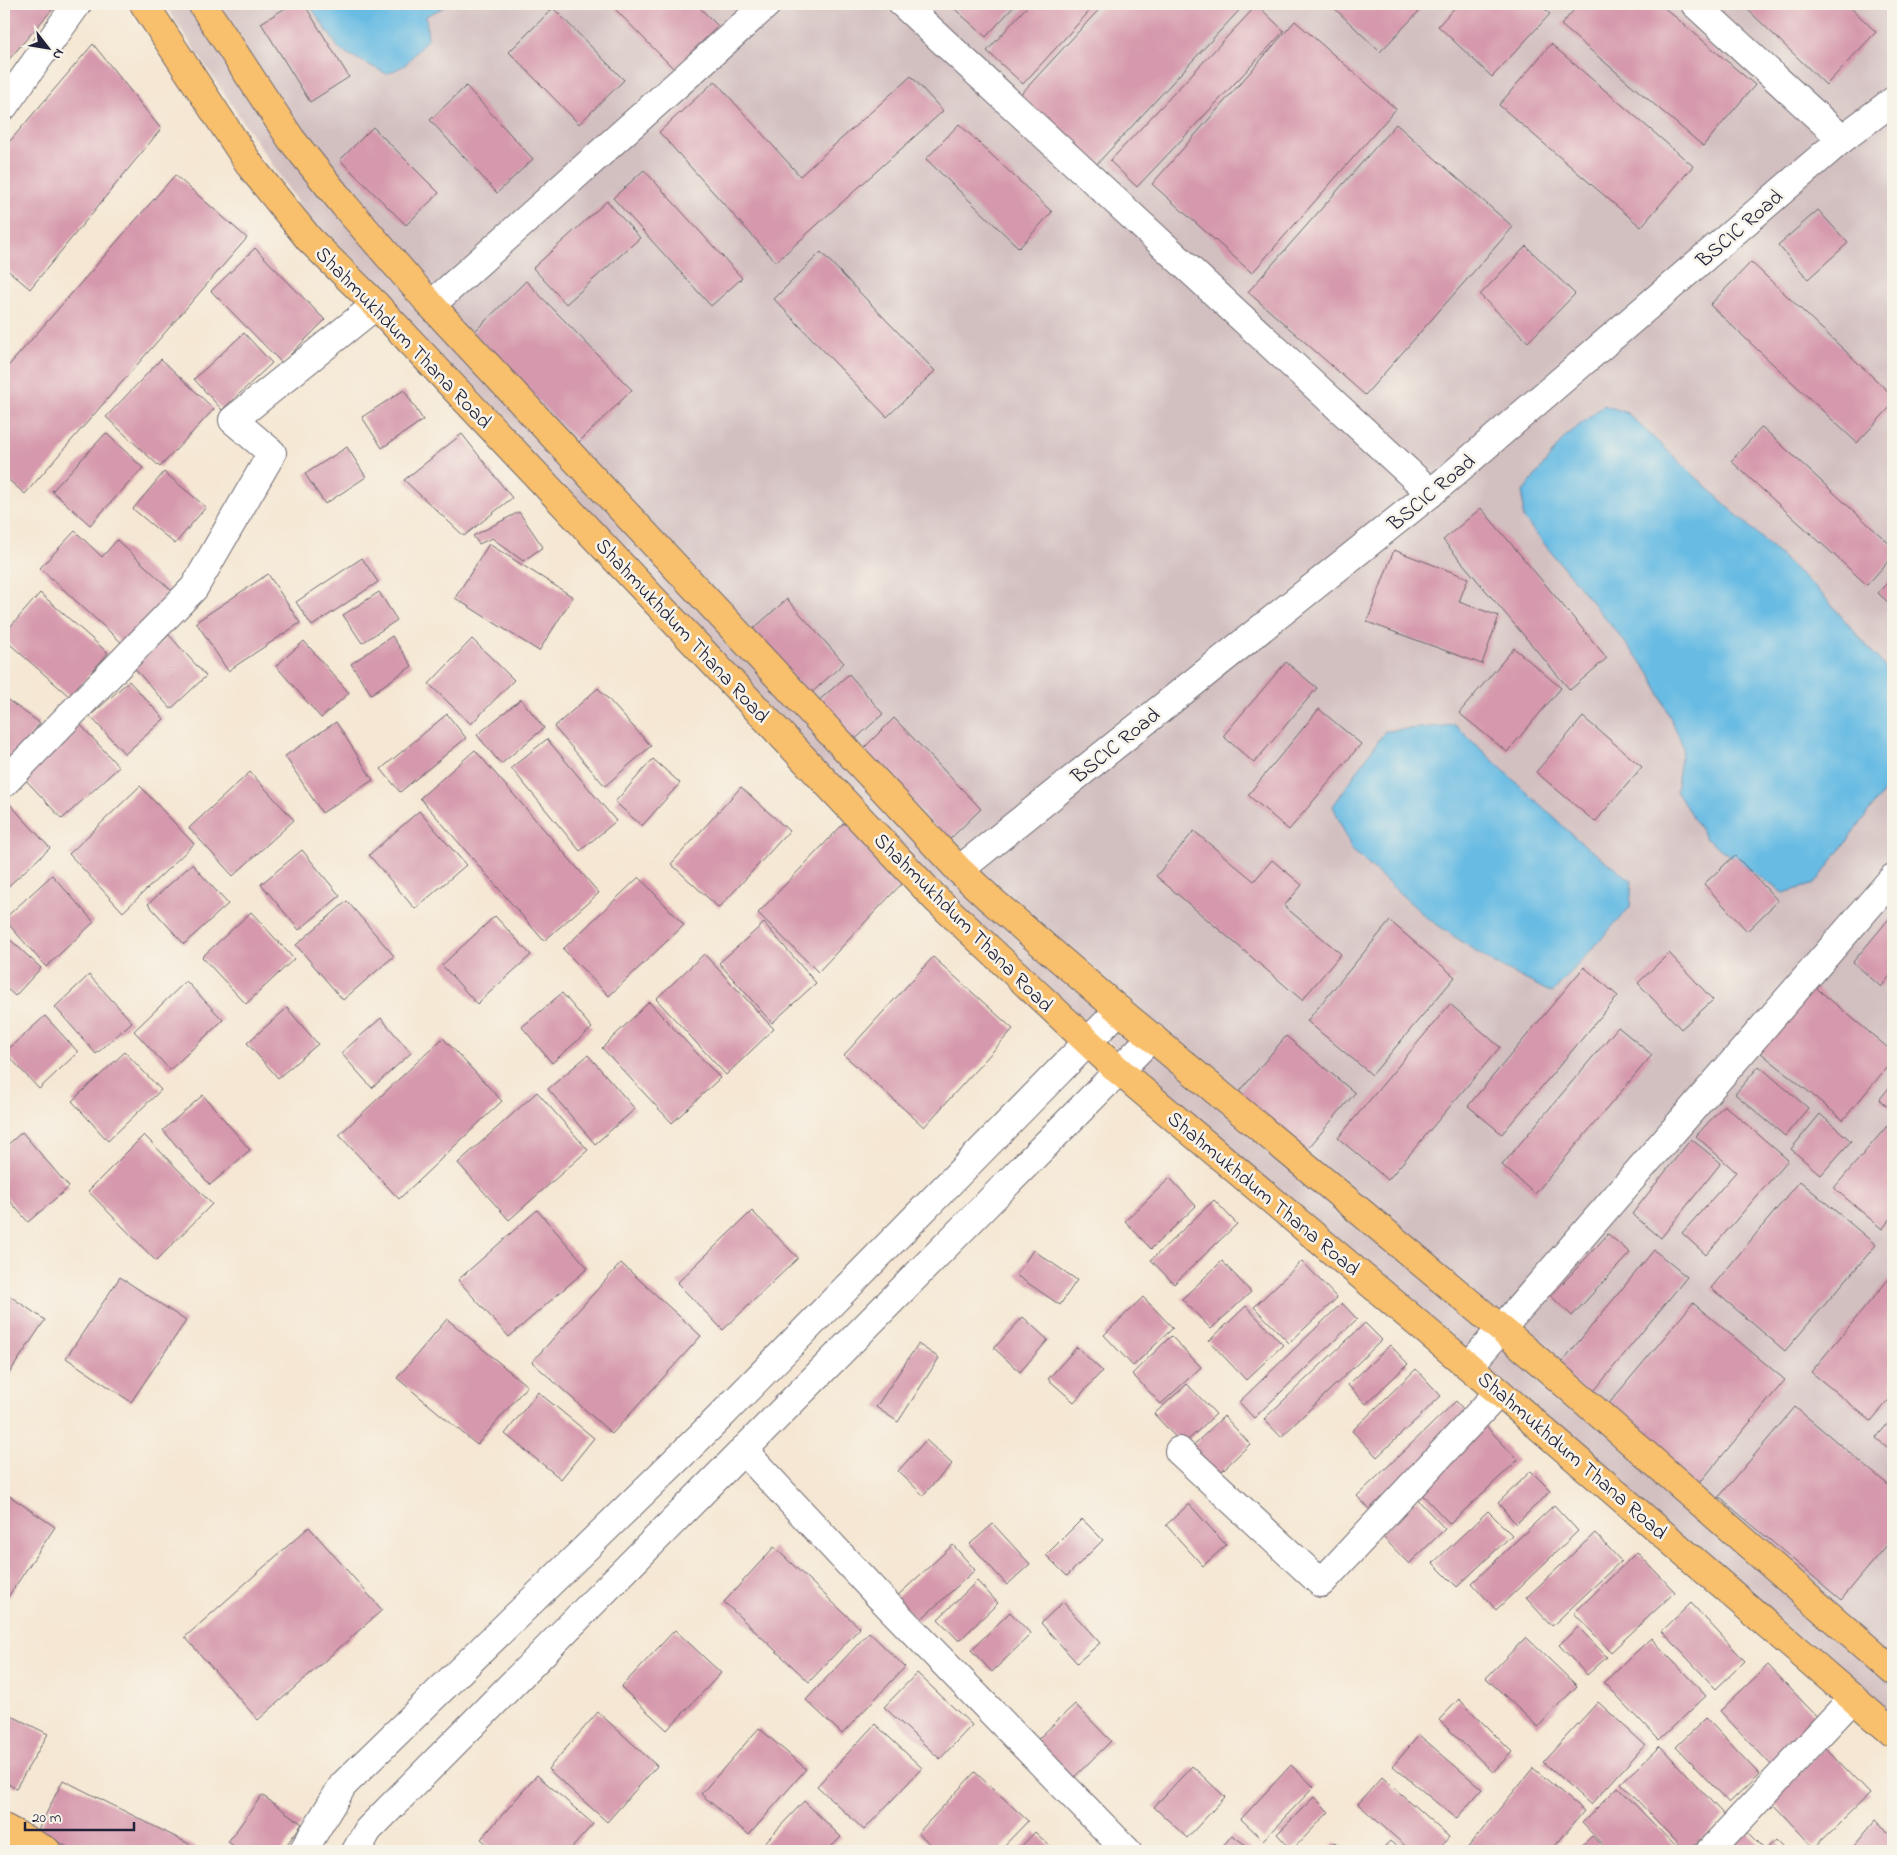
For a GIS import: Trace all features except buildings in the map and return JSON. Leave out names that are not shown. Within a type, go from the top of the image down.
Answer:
[{"type":"main road","name":"Shahmukhdum Thana Road","points":[[144,4],[252,168],[309,239],[376,305],[935,898],[1118,1070],[1500,1392],[1893,1733]]},
{"type":"main road","name":"Shahmukhdum Thana Road","points":[[202,4],[291,139],[345,206],[431,305],[958,870],[1119,1010],[1501,1329],[1893,1671]]},
{"type":"main road","points":[[9,1838],[47,1851]]},
{"type":"street","points":[[4,106],[77,4]]},
{"type":"street","points":[[431,305],[767,4]]},
{"type":"street","points":[[903,4],[1431,493]]},
{"type":"street","points":[[1695,4],[1842,140]]},
{"type":"street","name":"BSCIC Road","points":[[958,870],[1431,493],[1842,140],[1890,109]]},
{"type":"street","points":[[4,783],[194,588],[272,453],[233,420],[376,305]]},
{"type":"street","points":[[1469,1366],[1893,878]]},
{"type":"street","points":[[303,1851],[343,1785],[715,1422],[1119,1010]]},
{"type":"street","points":[[356,1851],[368,1830],[1152,1037]]},
{"type":"street","points":[[1179,1450],[1321,1583],[1500,1392]]},
{"type":"street","points":[[744,1450],[877,1594],[1127,1851]]},
{"type":"street","points":[[1710,1851],[1853,1698]]},
{"type":"shaded area","points":[[164,4],[1893,4],[1893,1727],[1475,1371],[948,898],[320,236]]},
{"type":"water","points":[[309,4],[450,4],[426,16],[428,38],[405,65],[387,74],[340,50]]},
{"type":"water","points":[[1604,405],[1627,413],[1822,594],[1893,676],[1893,763],[1885,790],[1815,884],[1783,893],[1706,839],[1676,791],[1683,746],[1650,673],[1523,518],[1523,492],[1565,437]]},
{"type":"water","points":[[1455,725],[1578,840],[1632,881],[1630,907],[1552,993],[1493,963],[1426,917],[1352,850],[1333,806],[1385,731]]}]
